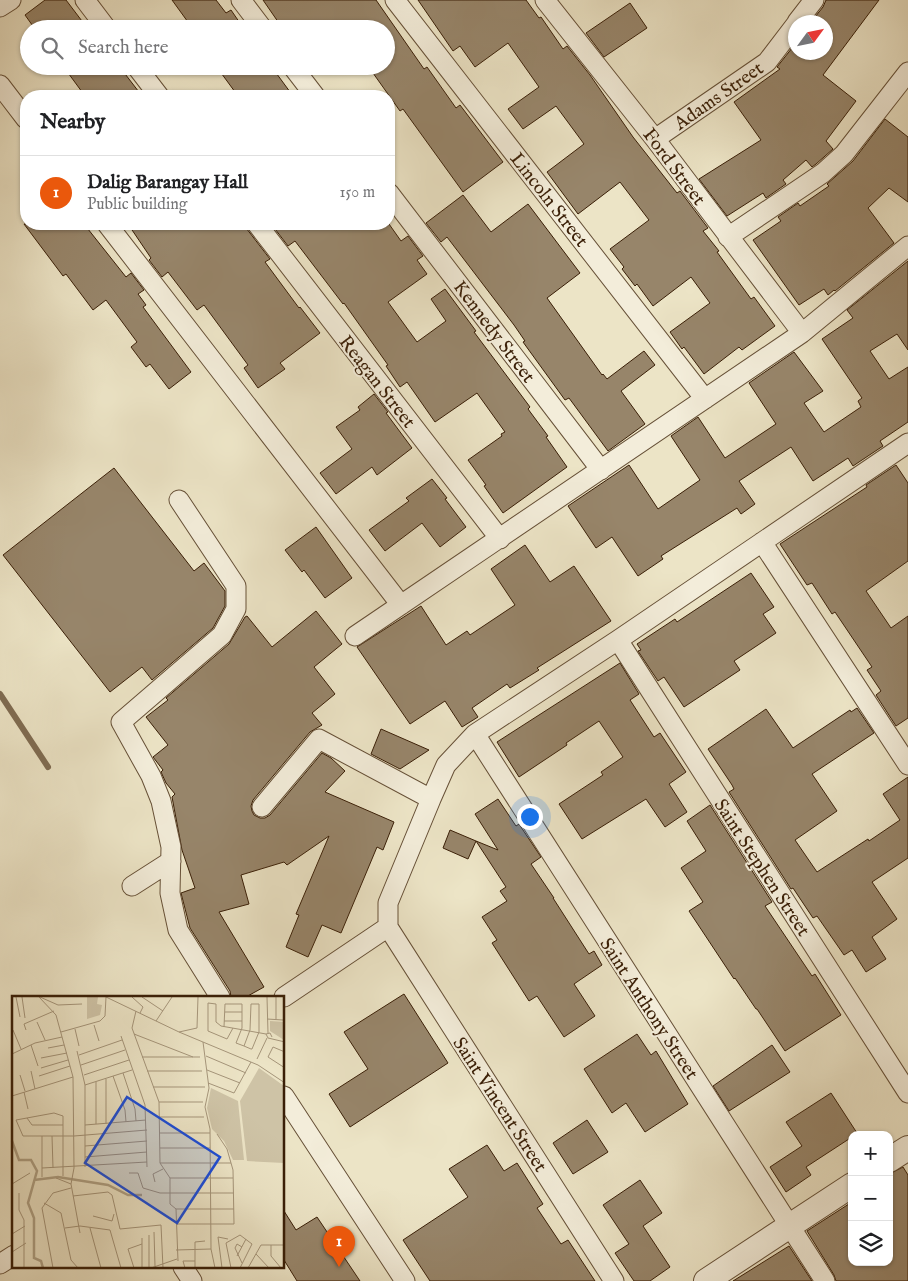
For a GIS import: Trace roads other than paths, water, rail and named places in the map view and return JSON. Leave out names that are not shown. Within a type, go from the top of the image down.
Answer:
[{"type":"street","points":[[0,7],[11,0]]},
{"type":"street","points":[[85,0],[100,20]]},
{"type":"street","points":[[241,0],[256,20]]},
{"type":"street","name":"Lincoln Street","points":[[395,0],[704,399]]},
{"type":"street","name":"Ford Street","points":[[545,0],[655,139],[802,333]]},
{"type":"street","name":"Adams Street","points":[[802,15],[814,0]]},
{"type":"street","name":"Adams Street","points":[[655,139],[767,62],[788,34]]},
{"type":"street","points":[[728,237],[822,173],[844,154],[908,72]]},
{"type":"street","points":[[143,75],[154,90]]},
{"type":"street","points":[[299,75],[310,90]]},
{"type":"street","points":[[0,85],[20,111]]},
{"type":"street","name":"Kennedy Street","points":[[395,201],[601,470]]},
{"type":"street","points":[[112,230],[401,605]]},
{"type":"street","name":"Reagan Street","points":[[262,230],[500,539]]},
{"type":"street","points":[[355,636],[802,333],[908,246]]},
{"type":"street","points":[[285,996],[388,927],[388,903],[446,765],[475,734],[618,640],[908,443]]},
{"type":"street","points":[[179,500],[236,586],[236,609],[222,635],[121,722],[151,776],[161,801],[171,847],[170,893],[178,930],[219,996]]},
{"type":"street","points":[[762,542],[908,765]]},
{"type":"street","name":"Saint Stephen Street","points":[[618,640],[908,1093]]},
{"type":"street","name":"Saint Anthony Street","points":[[475,734],[825,1281]]},
{"type":"street","points":[[262,807],[319,739],[431,799]]},
{"type":"street","points":[[132,886],[171,861]]},
{"type":"street","name":"Saint Vincent Street","points":[[388,927],[614,1281]]},
{"type":"street","points":[[285,1098],[405,1281]]},
{"type":"street","points":[[893,1157],[908,1148]]},
{"type":"street","points":[[706,1281],[848,1188]]},
{"type":"street","points":[[0,1264],[12,1256]]},
{"type":"street","points":[[185,1268],[192,1281]]},
{"type":"waterway","points":[[0,694],[48,767]]},
{"type":"place","name":"Dalig Barangay Hall","points":[[339,1267]]}]
